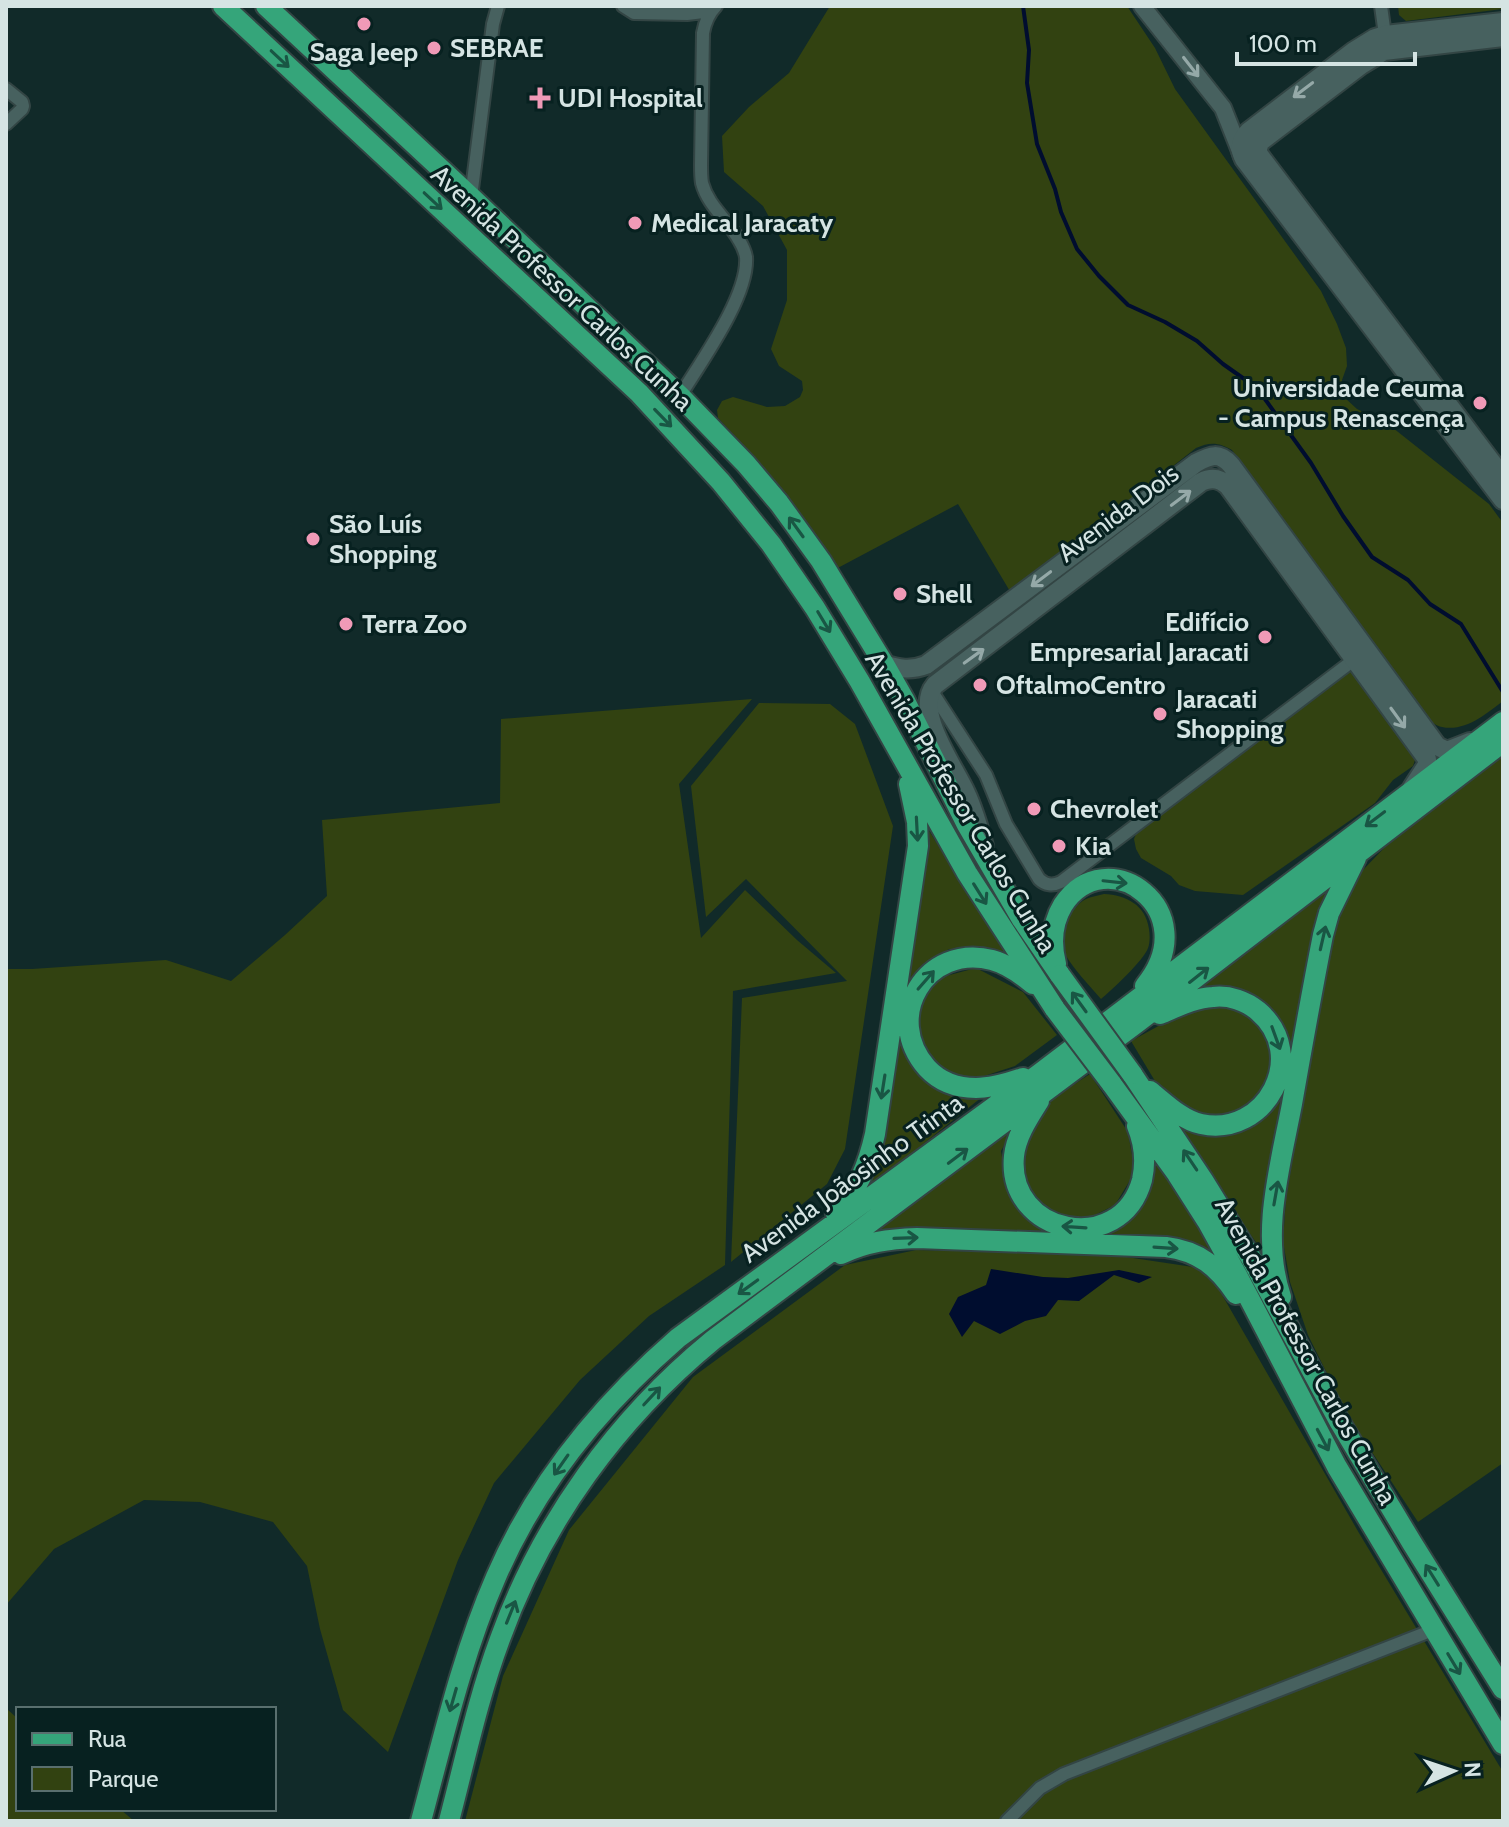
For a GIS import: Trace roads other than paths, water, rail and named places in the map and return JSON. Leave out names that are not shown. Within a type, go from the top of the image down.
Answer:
[{"type":"main road","name":"Avenida Professor Carlos Cunha","points":[[223,6],[639,393],[721,482],[784,563],[826,625],[967,873],[1052,1004],[1177,1174],[1207,1221],[1337,1467],[1503,1744]]},
{"type":"main road","name":"Avenida Professor Carlos Cunha","points":[[278,12],[680,396],[779,503],[821,561],[884,664],[967,825],[1021,918],[1203,1180],[1251,1258],[1339,1421],[1503,1689]]},
{"type":"main road","points":[[1503,22],[1375,38],[1248,132],[1241,142],[1503,500]]},
{"type":"main road","points":[[1250,156],[1260,142],[1379,54],[1389,50],[1503,37]]},
{"type":"main road","points":[[1250,156],[1503,477]]},
{"type":"main road","name":"Avenida Dois","points":[[884,664],[904,669],[926,665],[1209,456],[1224,458],[1231,465],[1437,746],[1451,750],[1482,738]]},
{"type":"main road","name":"Avenida Dois","points":[[931,690],[1201,482],[1220,480],[1228,486],[1427,759],[1427,765],[1407,795]]},
{"type":"main road","points":[[1084,546],[1096,562]]},
{"type":"main road","points":[[931,690],[930,718],[972,806],[991,868]]},
{"type":"main road","points":[[916,722],[938,738]]},
{"type":"main road","name":"Avenida Joãosinho Trinta","points":[[449,1821],[479,1706],[517,1596],[569,1500],[599,1457],[660,1387],[713,1340],[1044,1081],[1117,1014],[1503,722]]},
{"type":"main road","name":"Avenida Joãosinho Trinta","points":[[421,1821],[453,1697],[486,1601],[511,1545],[581,1436],[623,1388],[678,1338],[811,1241],[1044,1081],[1138,1022],[1503,742]]},
{"type":"main road","points":[[811,1241],[843,1207],[860,1181],[875,1134],[918,846],[913,797],[900,754]]},
{"type":"main road","points":[[1299,1349],[1274,1277],[1273,1210],[1323,935],[1329,913],[1360,851]]},
{"type":"main road","points":[[1060,975],[1053,948],[1054,929],[1068,899],[1087,884],[1104,880],[1123,881],[1141,889],[1155,903],[1161,915],[1165,929],[1164,948],[1152,977],[1117,1014]]},
{"type":"main road","points":[[1052,1004],[1030,981],[1004,964],[982,958],[965,958],[948,963],[927,976],[917,990],[908,1018],[909,1034],[916,1054],[932,1074],[951,1085],[982,1088],[1044,1081],[1016,1146],[1015,1179],[1033,1210],[1051,1222],[1070,1229],[1103,1225],[1115,1219],[1140,1188],[1144,1160],[1140,1134],[1113,1086]]},
{"type":"main road","points":[[1135,1078],[1189,1120],[1216,1126],[1242,1120],[1263,1105],[1278,1079],[1281,1061],[1280,1044],[1274,1028],[1252,1006],[1233,998],[1199,999],[1138,1022]]},
{"type":"main road","points":[[806,1270],[861,1245],[896,1238],[1179,1249],[1201,1257],[1226,1279],[1286,1371]]},
{"type":"street","points":[[471,197],[493,24],[498,6]]},
{"type":"street","points":[[623,6],[634,13],[687,14],[714,8]]},
{"type":"street","points":[[1142,6],[1223,108],[1250,156]]},
{"type":"street","points":[[1381,6],[1385,35]]},
{"type":"street","points":[[680,396],[740,291],[746,265],[746,253],[740,241],[708,198],[703,183],[703,33],[706,20],[714,8]]},
{"type":"street","points":[[6,89],[23,106],[6,124]]},
{"type":"street","points":[[931,690],[986,775],[1006,824],[1039,879],[1045,884],[1058,884],[1355,659]]},
{"type":"street","points":[[1007,1821],[1040,1788],[1064,1774],[1433,1630]]},
{"type":"water","points":[[991,1269],[1043,1277],[1068,1278],[1119,1270],[1152,1277],[1139,1283],[1114,1275],[1079,1301],[1058,1300],[1046,1316],[1025,1321],[1000,1334],[974,1321],[962,1337],[949,1314],[958,1297],[986,1285]]},
{"type":"waterway","points":[[1023,6],[1029,50],[1027,83],[1037,144],[1077,249],[1128,305],[1197,341],[1257,388],[1311,463],[1372,557],[1408,580],[1430,604],[1461,624],[1503,692]]},
{"type":"place","name":"Saga Jeep","points":[[364,24]]},
{"type":"place","name":"SEBRAE","points":[[434,48]]},
{"type":"place","name":"UDI Hospital","points":[[540,98]]},
{"type":"place","name":"Medical Jaracaty","points":[[635,223]]},
{"type":"place","name":"Universidade Ceuma - Campus Renascença","points":[[1480,403]]},
{"type":"place","name":"São Luís Shopping","points":[[313,539]]},
{"type":"place","name":"Shell","points":[[900,594]]},
{"type":"place","name":"Terra Zoo","points":[[346,624]]},
{"type":"place","name":"Edifício Empresarial Jaracati","points":[[1265,637]]},
{"type":"place","name":"OftalmoCentro","points":[[980,685]]},
{"type":"place","name":"Jaracati Shopping","points":[[1160,714]]},
{"type":"place","name":"Chevrolet","points":[[1034,809]]},
{"type":"place","name":"Kia","points":[[1059,846]]}]
